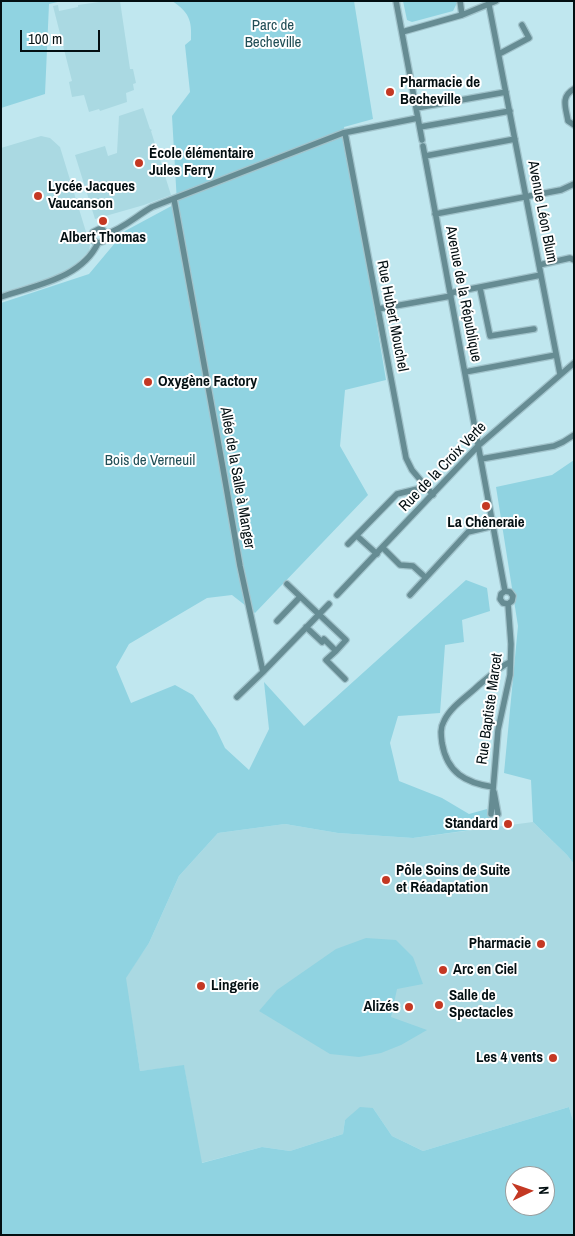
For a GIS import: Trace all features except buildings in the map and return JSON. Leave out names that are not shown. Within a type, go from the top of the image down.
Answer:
[{"type":"street","name":"Avenue de la République","points":[[396,1],[478,446]]},
{"type":"street","points":[[460,1],[462,15]]},
{"type":"street","points":[[402,32],[462,15],[496,1]]},
{"type":"street","name":"Avenue Léon Blum","points":[[489,5],[560,374]]},
{"type":"street","points":[[499,54],[529,38],[522,25]]},
{"type":"street","points":[[574,89],[567,93],[565,100],[568,121],[574,125]]},
{"type":"street","points":[[416,108],[506,92]]},
{"type":"street","points":[[420,127],[510,111]]},
{"type":"street","points":[[106,234],[117,230],[150,209],[345,133],[418,118]]},
{"type":"street","name":"Rue Hubert Mouchel","points":[[345,133],[406,458],[412,470],[433,495]]},
{"type":"street","points":[[425,156],[515,139]]},
{"type":"street","points":[[435,214],[561,190],[574,184]]},
{"type":"street","name":"Allée de la Salle à Manger","points":[[174,199],[240,566],[263,672]]},
{"type":"street","points":[[98,243],[92,240],[93,232],[99,229],[103,230],[106,234]]},
{"type":"street","points":[[1,297],[68,275],[92,255],[98,243],[104,241],[106,234]]},
{"type":"street","points":[[539,264],[573,258]]},
{"type":"street","points":[[378,309],[541,276]]},
{"type":"street","points":[[480,288],[490,336],[534,328]]},
{"type":"street","points":[[465,372],[556,355]]},
{"type":"street","name":"Rue de la Croix Verte","points":[[337,595],[478,446],[574,363]]},
{"type":"street","points":[[481,459],[558,444],[574,435]]},
{"type":"street","name":"Rue Baptiste Marcet","points":[[478,446],[505,591]]},
{"type":"street","points":[[348,544],[397,494],[426,487]]},
{"type":"street","points":[[410,595],[468,532],[493,526]]},
{"type":"street","points":[[357,536],[377,554]]},
{"type":"street","points":[[383,548],[400,565],[413,566],[425,577]]},
{"type":"street","points":[[287,584],[346,640],[326,660],[345,679]]},
{"type":"street","name":"Rue Baptiste Marcet","points":[[505,591],[501,594],[500,599],[503,603],[508,604]]},
{"type":"street","name":"Rue Baptiste Marcet","points":[[505,591],[510,592],[513,596],[512,601],[508,604]]},
{"type":"street","points":[[277,621],[300,596]]},
{"type":"street","points":[[236,697],[329,604]]},
{"type":"street","name":"Rue Baptiste Marcet","points":[[491,814],[498,730],[510,674],[511,644],[508,604]]},
{"type":"street","points":[[306,628],[322,642],[324,639],[336,651]]},
{"type":"street","points":[[493,787],[475,784],[461,777],[455,771],[445,757],[441,731],[450,711],[491,675],[510,662]]},
{"type":"street","name":"Rue Baptiste Marcet","points":[[493,787],[498,814]]},
{"type":"shaded area","points":[[120,1],[130,69],[133,69],[136,83],[133,84],[134,90],[126,93],[127,102],[100,111],[99,109],[89,112],[84,95],[72,97],[69,82],[72,81],[53,6],[58,5],[59,11],[78,7],[78,5]]},
{"type":"shaded area","points":[[143,108],[152,130],[171,195],[95,219],[75,155],[105,146],[108,156],[117,153],[119,116]]},
{"type":"shaded area","name":"Lycée Jacques Vaucanson","points":[[41,136],[50,138],[60,147],[90,245],[89,251],[68,272],[1,293],[1,148]]},
{"type":"shaded area","points":[[533,822],[574,864],[574,1124],[569,1107],[423,1151],[392,1136],[373,1108],[345,1120],[343,1134],[290,1151],[262,1147],[201,1163],[184,1066],[140,1071],[125,978],[149,943],[179,876],[218,833],[285,824],[338,833],[413,838]]},
{"type":"green space","points":[[1,1],[62,1],[49,4],[45,94],[1,108]]},
{"type":"green space","name":"Bois de Verneuil","points":[[172,1],[354,1],[373,119],[344,127],[386,380],[345,390],[340,446],[368,495],[255,613],[232,595],[207,598],[129,644],[116,667],[131,703],[175,685],[193,695],[216,729],[225,748],[249,770],[269,729],[264,682],[304,726],[466,580],[487,588],[490,611],[462,620],[464,642],[445,645],[440,713],[398,716],[390,743],[399,781],[442,798],[469,814],[487,809],[492,827],[413,838],[338,833],[285,824],[218,833],[179,876],[149,943],[126,978],[140,1071],[184,1065],[202,1163],[262,1147],[290,1151],[343,1134],[345,1120],[360,1107],[373,1108],[392,1136],[423,1151],[569,1107],[574,1124],[574,1235],[1,1235],[1,303],[89,274],[125,231],[177,203],[172,116],[190,92],[185,45],[191,40],[190,22],[182,9]]},
{"type":"green space","points":[[403,1],[458,1],[453,11],[412,22],[407,20]]},
{"type":"green space","points":[[574,460],[574,864],[533,822],[531,780],[504,773],[518,626],[496,487],[552,475]]},
{"type":"green space","points":[[366,938],[396,940],[413,957],[423,984],[397,989],[391,1017],[427,1030],[401,1045],[381,1053],[359,1057],[330,1054],[259,1011],[277,990],[336,949]]},
{"type":"place","name":"Pharmacie de Becheville","points":[[390,92]]},
{"type":"place","name":"École élémentaire Jules Ferry","points":[[139,163]]},
{"type":"place","name":"Lycée Jacques Vaucanson","points":[[38,196]]},
{"type":"place","name":"Albert Thomas","points":[[103,221]]},
{"type":"place","name":"Oxygène Factory","points":[[148,382]]},
{"type":"place","name":"La Chêneraie","points":[[486,506]]},
{"type":"place","name":"Standard","points":[[508,824]]},
{"type":"place","name":"Pôle Soins de Suite et Réadaptation","points":[[386,880]]},
{"type":"place","name":"Pharmacie","points":[[541,944]]},
{"type":"place","name":"Arc en Ciel","points":[[443,970]]},
{"type":"place","name":"Lingerie","points":[[201,986]]},
{"type":"place","name":"Salle de Spectacles","points":[[439,1005]]},
{"type":"place","name":"Alizés","points":[[409,1007]]},
{"type":"place","name":"Les 4 vents","points":[[553,1058]]},
{"type":"park label","name":"Parc de Becheville","points":[[273,34]]}]
